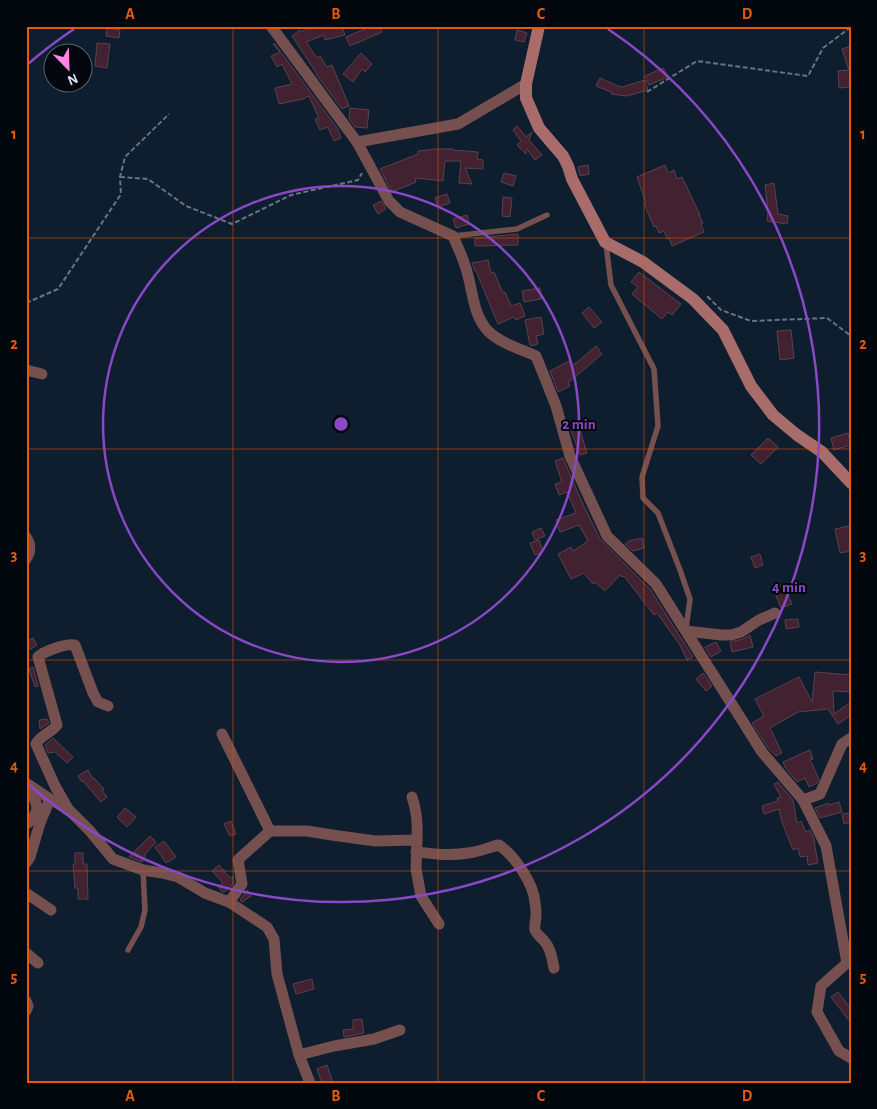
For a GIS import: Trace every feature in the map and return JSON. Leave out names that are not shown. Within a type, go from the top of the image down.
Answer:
[{"type":"street","points":[[271,26],[357,142],[389,201],[400,212],[453,236],[467,272],[472,297],[480,320],[488,331],[507,344],[536,356],[556,406],[570,456],[608,536],[656,584],[762,752],[803,800],[826,846],[847,963],[821,986],[817,1012],[839,1051],[851,1058]]},
{"type":"street","points":[[539,26],[526,84],[526,98],[539,128],[563,156],[572,179],[605,242],[644,262],[693,299],[723,330],[751,386],[773,415],[822,452],[851,482]]},
{"type":"street","points":[[357,142],[458,124],[526,84]]},
{"type":"street","points":[[26,370],[42,374]]},
{"type":"street","points":[[26,537],[30,543],[30,554],[26,558]]},
{"type":"street","points":[[686,631],[731,635],[775,613]]},
{"type":"street","points":[[108,706],[98,702],[93,693],[75,645],[70,644],[32,659],[57,725],[53,730],[40,738],[36,744],[55,786],[69,810],[90,831],[113,859],[143,870],[178,877],[205,893],[228,902],[267,927],[274,939],[278,974],[299,1055],[310,1083]]},
{"type":"street","points":[[222,734],[270,831]]},
{"type":"street","points":[[803,800],[820,794],[842,744],[851,738]]},
{"type":"street","points":[[26,783],[69,810]]},
{"type":"street","points":[[26,783],[37,808],[35,816],[28,823],[26,822]]},
{"type":"street","points":[[412,797],[417,811],[418,827],[416,869],[422,896],[439,924]]},
{"type":"street","points":[[26,863],[30,857],[40,823],[50,799]]},
{"type":"street","points":[[228,902],[242,884],[238,860],[270,831],[307,830],[375,841],[417,840]]},
{"type":"street","points":[[416,852],[470,853],[499,845],[508,850],[525,875],[535,897],[535,930],[546,943],[554,968]]},
{"type":"street","points":[[26,893],[51,910]]},
{"type":"street","points":[[26,953],[38,963]]},
{"type":"street","points":[[26,1001],[28,1006],[26,1011]]},
{"type":"street","points":[[299,1055],[374,1039],[400,1030]]},
{"type":"lane","points":[[453,236],[517,229],[547,215]]},
{"type":"lane","points":[[605,242],[611,285],[654,368],[658,426],[642,477],[643,498],[658,513],[690,599],[686,631]]},
{"type":"lane","points":[[128,950],[141,927],[145,910],[143,870]]},
{"type":"path","points":[[647,92],[697,61],[808,76],[823,48],[851,27]]},
{"type":"path","points":[[26,303],[58,289],[121,194],[120,177],[125,157],[169,114]]},
{"type":"path","points":[[120,177],[148,179],[186,206],[232,224],[291,195],[358,180],[363,169],[364,156]]},
{"type":"path","points":[[693,299],[708,297],[721,310],[752,321],[826,318],[851,336]]},
{"type":"building","points":[[308,26],[342,26],[345,35],[325,40],[324,35],[306,42],[317,58],[320,56],[327,67],[332,65],[349,106],[342,109],[316,74],[292,36],[300,30],[302,32]]},
{"type":"building","points":[[372,26],[380,26],[382,32],[350,46],[346,37]]},
{"type":"building","points":[[107,28],[120,30],[119,38],[106,36]]},
{"type":"building","points":[[517,30],[527,33],[524,42],[515,40]]},
{"type":"building","points":[[97,43],[110,44],[107,68],[95,66]]},
{"type":"building","points":[[274,43],[338,129],[341,138],[334,141],[328,127],[320,130],[315,119],[319,118],[309,96],[279,104],[275,88],[292,84],[282,64],[277,67],[271,56],[280,52]]},
{"type":"building","points":[[851,46],[851,87],[839,88],[838,71],[849,70],[842,49]]},
{"type":"building","points":[[361,53],[372,64],[365,72],[362,69],[353,82],[343,74]]},
{"type":"building","points":[[663,68],[668,77],[649,85],[645,76]]},
{"type":"building","points":[[600,78],[622,87],[645,80],[648,90],[627,96],[611,94],[611,92],[596,86]]},
{"type":"building","points":[[350,108],[369,110],[367,128],[355,127],[349,119]]},
{"type":"building","points":[[517,126],[526,137],[532,132],[529,140],[542,155],[535,160],[527,149],[526,154],[517,145],[521,141],[513,130]]},
{"type":"building","points":[[435,149],[478,152],[477,159],[483,160],[483,169],[465,168],[472,184],[459,183],[461,161],[445,161],[443,181],[415,178],[416,182],[392,192],[380,169],[418,154],[418,151]]},
{"type":"building","points":[[588,165],[589,174],[580,176],[578,167]]},
{"type":"building","points":[[665,165],[668,173],[674,170],[677,179],[682,177],[700,215],[704,232],[672,246],[664,231],[659,233],[656,226],[654,227],[644,204],[646,203],[637,177]]},
{"type":"building","points":[[504,173],[516,176],[513,186],[501,182]]},
{"type":"building","points":[[774,183],[778,214],[788,216],[787,224],[767,221],[768,211],[765,185]]},
{"type":"building","points":[[447,194],[450,203],[438,207],[435,198]]},
{"type":"building","points":[[503,197],[512,198],[510,217],[502,216]]},
{"type":"building","points":[[381,201],[386,209],[378,214],[373,205]]},
{"type":"building","points":[[467,215],[469,224],[456,228],[453,219]]},
{"type":"building","points":[[518,234],[518,245],[475,246],[475,238]]},
{"type":"building","points":[[488,260],[491,273],[494,272],[511,306],[520,303],[525,316],[516,320],[514,317],[498,324],[472,263]]},
{"type":"building","points":[[639,272],[681,304],[672,315],[668,312],[662,319],[632,294],[638,287],[631,282]]},
{"type":"building","points":[[540,288],[541,299],[524,302],[522,291]]},
{"type":"building","points":[[589,307],[602,322],[594,328],[582,313]]},
{"type":"building","points":[[541,317],[544,334],[536,336],[538,344],[531,346],[525,320]]},
{"type":"building","points":[[791,330],[794,358],[780,360],[777,331]]},
{"type":"building","points":[[596,346],[602,354],[568,383],[570,386],[558,392],[550,371],[569,361],[571,366],[575,364]]},
{"type":"building","points":[[579,427],[587,453],[580,455],[571,430]]},
{"type":"building","points":[[848,433],[851,445],[834,450],[831,438]]},
{"type":"building","points":[[768,438],[778,447],[761,464],[751,455]]},
{"type":"building","points":[[563,458],[600,539],[650,589],[693,657],[687,660],[680,645],[657,613],[654,615],[624,576],[620,575],[605,591],[595,582],[593,584],[584,573],[571,579],[558,554],[571,547],[573,551],[588,541],[579,525],[560,532],[556,520],[576,513],[567,492],[559,495],[555,484],[562,482],[555,461]]},
{"type":"building","points":[[849,526],[851,551],[840,553],[835,529]]},
{"type":"building","points":[[541,528],[545,536],[535,540],[532,532]]},
{"type":"building","points":[[642,538],[644,548],[633,551],[625,544],[629,541]]},
{"type":"building","points":[[539,540],[543,552],[535,555],[530,543]]},
{"type":"building","points":[[760,554],[763,565],[755,568],[751,557]]},
{"type":"building","points":[[783,584],[792,604],[781,608],[773,588]]},
{"type":"building","points":[[798,619],[799,627],[786,629],[785,620]]},
{"type":"building","points":[[750,635],[753,647],[732,652],[730,642]]},
{"type":"building","points":[[33,638],[37,645],[26,652],[26,642]]},
{"type":"building","points":[[716,642],[721,651],[711,657],[705,647]]},
{"type":"building","points":[[33,667],[38,686],[35,687],[29,669]]},
{"type":"building","points":[[815,672],[851,675],[851,692],[833,691],[834,714],[851,702],[851,715],[838,724],[828,709],[798,712],[770,728],[782,753],[776,756],[768,748],[752,723],[764,716],[755,699],[799,677],[812,702]]},
{"type":"building","points":[[703,673],[712,686],[706,691],[696,679]]},
{"type":"building","points":[[47,719],[49,723],[40,729],[39,720]]},
{"type":"building","points":[[53,738],[73,757],[67,763],[55,752],[48,753],[45,745]]},
{"type":"building","points":[[810,750],[813,759],[810,760],[819,779],[817,783],[809,787],[805,778],[797,782],[783,762]]},
{"type":"building","points":[[88,770],[93,779],[104,789],[102,790],[107,797],[101,802],[78,776]]},
{"type":"building","points":[[778,782],[793,800],[797,823],[801,821],[806,832],[810,830],[815,841],[818,863],[808,865],[807,856],[800,857],[798,848],[793,850],[779,809],[764,814],[762,806],[778,801],[777,798],[781,797],[774,784]]},
{"type":"building","points":[[839,802],[842,812],[820,818],[815,808],[828,803],[829,805]]},
{"type":"building","points":[[125,808],[136,817],[127,827],[117,817]]},
{"type":"building","points":[[851,813],[851,822],[844,824],[842,814]]},
{"type":"building","points":[[231,821],[236,834],[230,836],[224,824]]},
{"type":"building","points":[[150,836],[156,842],[146,853],[142,862],[129,857]]},
{"type":"building","points":[[164,841],[176,857],[166,863],[155,847]]},
{"type":"building","points":[[75,853],[83,853],[83,864],[87,864],[88,899],[78,899],[78,888],[75,888],[73,864],[75,864]]},
{"type":"building","points":[[219,865],[230,878],[233,876],[234,882],[224,892],[218,886],[223,883],[212,871]]},
{"type":"building","points":[[247,890],[251,896],[242,902],[240,900]]},
{"type":"building","points":[[312,979],[314,989],[296,994],[293,984]]},
{"type":"building","points":[[838,992],[851,1009],[851,1023],[831,997]]},
{"type":"building","points":[[362,1019],[364,1033],[344,1037],[343,1030],[353,1029],[353,1020]]},
{"type":"building","points":[[327,1065],[333,1083],[322,1083],[317,1069]]}]
